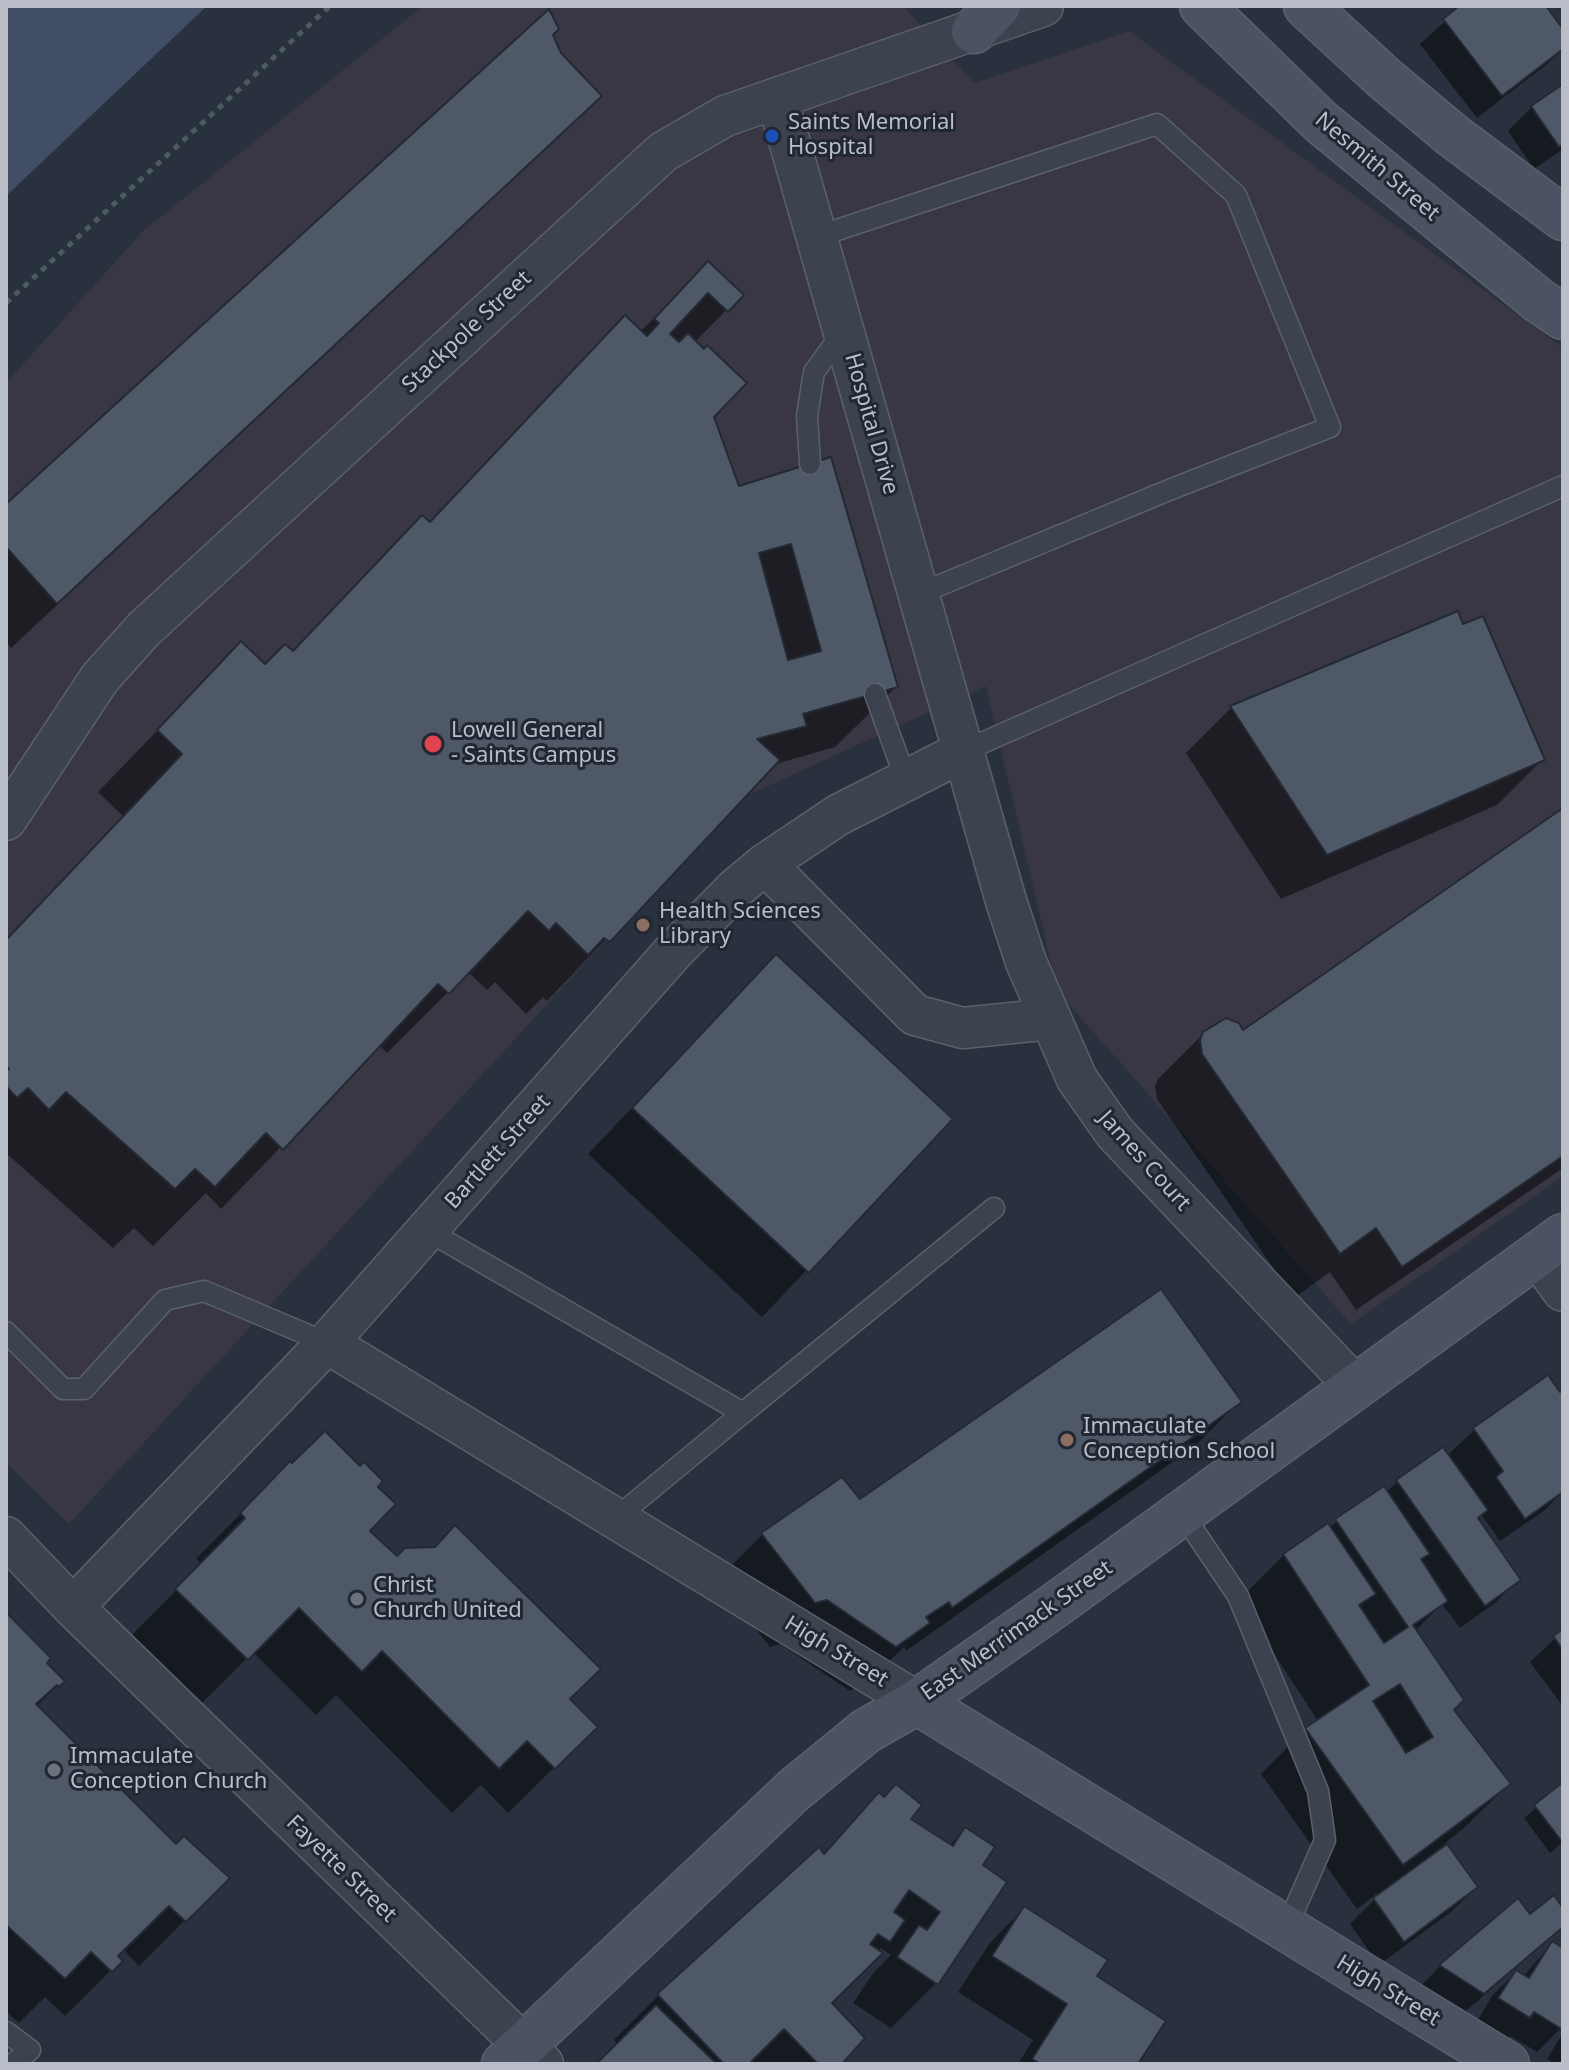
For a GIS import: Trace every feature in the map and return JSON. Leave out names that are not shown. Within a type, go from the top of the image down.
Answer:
[{"type":"main road","name":"Nesmith Street","points":[[1202,6],[1321,122],[1538,300],[1563,317]]},
{"type":"main road","points":[[1306,6],[1452,135],[1563,218]]},
{"type":"main road","points":[[1352,6],[1355,22],[1380,74]]},
{"type":"main road","name":"East Merrimack Street","points":[[523,2058],[794,1790],[866,1731],[917,1702],[1549,1245]]},
{"type":"main road","name":"High Street","points":[[917,1702],[1507,2064]]},
{"type":"street","name":"Stackpole Street","points":[[6,820],[100,678],[144,629],[663,152],[725,116],[986,19],[1043,6]]},
{"type":"street","name":"Hospital Drive","points":[[777,98],[964,751]]},
{"type":"street","name":"Bartlett Street","points":[[73,1607],[327,1343],[673,952],[735,889],[765,864],[838,815],[964,751]]},
{"type":"street","name":"James Court","points":[[964,751],[1021,946],[1077,1079],[1115,1133],[1356,1387]]},
{"type":"street","points":[[765,864],[915,1015],[963,1028],[1051,1019]]},
{"type":"street","points":[[1549,1245],[1563,1291]]},
{"type":"street","name":"High Street","points":[[327,1343],[917,1702]]},
{"type":"street","name":"Fayette Street","points":[[6,1537],[523,2058]]},
{"type":"lane","points":[[816,237],[1157,124],[1236,195],[1330,427],[919,594]]},
{"type":"lane","points":[[810,464],[807,416],[814,372],[844,331]]},
{"type":"lane","points":[[964,751],[1563,486]]},
{"type":"lane","points":[[875,694],[906,780]]},
{"type":"lane","points":[[616,1518],[994,1208]]},
{"type":"lane","points":[[428,1231],[743,1413]]},
{"type":"lane","points":[[6,1332],[63,1389],[84,1389],[165,1300],[204,1291],[327,1343]]},
{"type":"lane","points":[[1182,1513],[1238,1596],[1318,1791],[1325,1840],[1286,1929]]},
{"type":"lane","points":[[6,2032],[30,2050],[13,2064]]},
{"type":"path","points":[[6,303],[330,6]]},
{"type":"shaded area","name":"Lowell General - Saints Campus","points":[[423,6],[903,6],[974,83],[1129,31],[1563,348],[1563,1176],[1351,1324],[1058,992],[986,686],[733,802],[69,1524],[6,1463],[6,383],[144,230]]},
{"type":"water","points":[[6,6],[207,6],[6,196]]},
{"type":"building","points":[[1459,6],[1546,6],[1563,29],[1563,49],[1502,96],[1443,19]]},
{"type":"building","points":[[549,9],[559,29],[553,35],[561,53],[602,96],[57,604],[6,547],[6,504]]},
{"type":"building","points":[[1563,84],[1563,144],[1559,147],[1531,106]]},
{"type":"building","points":[[708,261],[744,295],[728,312],[708,293],[670,334],[679,342],[688,333],[704,349],[707,345],[747,383],[714,417],[739,486],[831,457],[898,687],[803,714],[807,726],[757,739],[780,760],[610,942],[604,938],[588,955],[556,923],[549,931],[528,911],[449,994],[438,984],[283,1150],[266,1133],[215,1187],[195,1169],[175,1189],[66,1092],[49,1110],[28,1088],[17,1098],[6,1086],[6,1071],[9,1069],[6,1066],[6,940],[182,754],[157,730],[241,641],[265,664],[285,644],[293,651],[422,515],[430,522],[625,315],[647,336],[659,323],[654,319]],"holes":[[[791,544],[821,651],[788,660],[759,553]]]},
{"type":"building","points":[[1458,611],[1463,624],[1483,616],[1545,760],[1327,855],[1230,706]]},
{"type":"building","points":[[1563,808],[1563,1156],[1402,1267],[1376,1228],[1340,1254],[1202,1054],[1200,1040],[1203,1032],[1226,1018],[1239,1023],[1243,1030]]},
{"type":"building","points":[[776,954],[953,1119],[809,1273],[632,1108]]},
{"type":"building","name":"Immaculate Conception School","points":[[1161,1289],[1242,1402],[952,1608],[949,1602],[926,1617],[930,1623],[896,1647],[827,1600],[815,1603],[761,1533],[842,1477],[860,1499]]},
{"type":"building","points":[[1548,1375],[1560,1392],[1563,1390],[1563,1492],[1525,1519],[1496,1477],[1503,1471],[1473,1428]]},
{"type":"building","name":"Christ Church United","points":[[325,1431],[360,1466],[364,1462],[383,1481],[378,1487],[396,1504],[370,1531],[397,1556],[405,1548],[435,1547],[455,1525],[601,1669],[570,1699],[598,1727],[555,1769],[527,1741],[499,1769],[382,1651],[362,1672],[299,1608],[248,1660],[175,1589],[245,1518],[240,1513],[290,1461],[292,1463]]},
{"type":"building","points":[[1443,1447],[1488,1510],[1478,1518],[1521,1580],[1485,1606],[1396,1480]]},
{"type":"building","points":[[1384,1486],[1430,1554],[1421,1559],[1448,1601],[1413,1625],[1464,1700],[1454,1710],[1511,1784],[1403,1865],[1305,1728],[1369,1685],[1283,1554],[1328,1523],[1376,1594],[1359,1605],[1384,1643],[1408,1627],[1335,1519]],"holes":[[[1400,1684],[1433,1737],[1406,1753],[1373,1701]]]},
{"type":"building","name":"Immaculate Conception Church","points":[[6,1612],[51,1658],[47,1663],[65,1681],[36,1704],[176,1844],[184,1836],[230,1878],[186,1922],[169,1906],[118,1956],[123,1961],[112,1972],[91,1952],[65,1979],[6,1925]]},
{"type":"building","points":[[1563,1629],[1563,1650],[1553,1636]]},
{"type":"building","points":[[1563,1782],[1563,1843],[1534,1805]]},
{"type":"building","points":[[896,1784],[922,1805],[911,1819],[953,1846],[965,1827],[995,1847],[983,1865],[1007,1882],[938,1985],[897,1957],[919,1925],[927,1930],[940,1912],[909,1890],[894,1912],[905,1920],[890,1942],[878,1934],[870,1944],[883,1953],[832,2003],[865,2038],[842,2064],[818,2064],[784,2029],[749,2064],[724,2064],[657,1994],[819,1847],[824,1854],[879,1792],[884,1797]]},
{"type":"building","points":[[1447,1844],[1478,1887],[1404,1942],[1373,1898]]},
{"type":"building","points":[[1554,1895],[1563,1908],[1563,1927],[1484,1994],[1439,1965],[1518,1898],[1530,1914]]},
{"type":"building","points":[[1024,1906],[1108,1960],[1097,1976],[1166,2021],[1138,2064],[1041,2064],[1032,2059],[1067,2004],[992,1956]]},
{"type":"building","points":[[1552,1941],[1563,1948],[1563,2030],[1534,2012],[1530,2018],[1498,1998],[1516,1970],[1529,1978]]},
{"type":"building","points":[[656,2005],[717,2064],[597,2063]]},
{"type":"place","name":"Saints Memorial Hospital","points":[[772,136]]},
{"type":"place","name":"Lowell General - Saints Campus","points":[[433,744]]},
{"type":"place","name":"Health Sciences Library","points":[[643,925]]},
{"type":"place","name":"Immaculate Conception School","points":[[1067,1440]]},
{"type":"place","name":"Christ Church United","points":[[357,1599]]},
{"type":"place","name":"Immaculate Conception Church","points":[[54,1770]]}]
